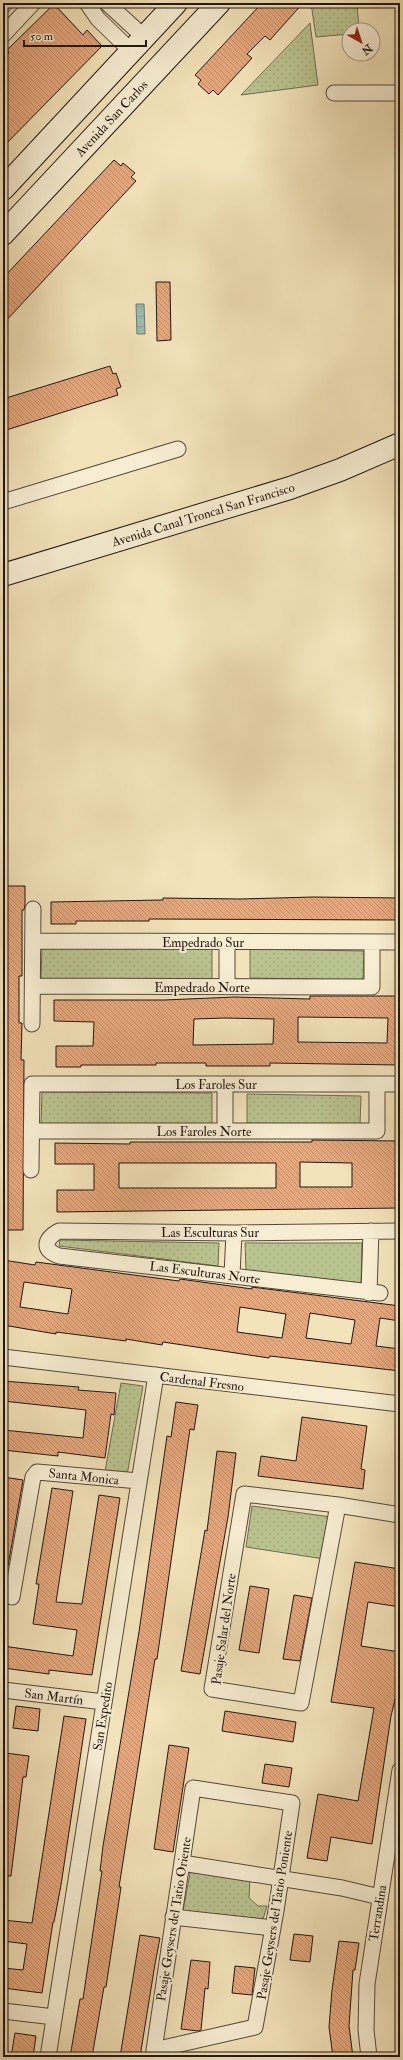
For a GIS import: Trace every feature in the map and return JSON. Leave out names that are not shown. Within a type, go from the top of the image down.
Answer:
[{"type":"main road","points":[[3,189],[176,3]]},
{"type":"main road","name":"Avenida San Carlos","points":[[3,234],[219,3]]},
{"type":"main road","name":"Avenida Canal Troncal San Francisco","points":[[3,575],[290,488],[340,470],[400,444]]},
{"type":"street","points":[[3,35],[33,3]]},
{"type":"street","points":[[87,3],[98,19],[137,44]]},
{"type":"street","points":[[107,3],[137,44]]},
{"type":"street","points":[[334,93],[400,93]]},
{"type":"street","points":[[3,502],[178,449]]},
{"type":"street","points":[[32,1024],[33,909]]},
{"type":"street","name":"Empedrado Sur","points":[[33,941],[400,942]]},
{"type":"street","points":[[227,942],[227,987]]},
{"type":"street","name":"Empedrado Norte","points":[[33,986],[372,987],[372,942]]},
{"type":"street","name":"Los Faroles Sur","points":[[32,1131],[32,1084],[400,1084]]},
{"type":"street","points":[[225,1084],[225,1131]]},
{"type":"street","name":"Los Faroles Norte","points":[[32,1131],[377,1131],[377,1084]]},
{"type":"street","points":[[32,1131],[32,1170]]},
{"type":"street","name":"Las Esculturas Sur","points":[[51,1235],[59,1231],[234,1233],[400,1231]]},
{"type":"street","name":"Las Esculturas Norte","points":[[51,1235],[47,1240],[47,1248],[51,1253],[59,1256],[232,1275],[375,1293],[371,1231]]},
{"type":"street","points":[[232,1275],[234,1233]]},
{"type":"street","name":"Cardenal Fresno","points":[[3,1357],[400,1404]]},
{"type":"street","name":"San Expedito","points":[[48,2057],[156,1375]]},
{"type":"street","name":"Santa Monica","points":[[12,1597],[33,1477],[37,1472],[139,1481]]},
{"type":"street","name":"Pasaje Salar del Norte","points":[[338,1505],[302,1703],[212,1690],[244,1494],[338,1505],[396,1514]]},
{"type":"street","name":"San Martín","points":[[3,1690],[104,1702]]},
{"type":"street","name":"Terrandina","points":[[369,2057],[366,2023],[367,1984],[400,1770]]},
{"type":"street","name":"Pasaje Geysers del Tatio Poniente","points":[[193,1788],[292,1803],[273,1928],[255,2027]]},
{"type":"street","name":"Pasaje Geysers del Tatio Oriente","points":[[193,1788],[154,2050],[255,2027]]},
{"type":"street","points":[[182,1863],[342,1888],[380,1897]]},
{"type":"street","points":[[173,1917],[273,1928]]},
{"type":"street","points":[[3,2011],[54,2017]]},
{"type":"green space","points":[[3,3],[17,3],[4,16]]},
{"type":"green space","points":[[311,3],[357,3],[358,22],[341,22],[341,35],[316,37]]},
{"type":"green space","points":[[310,23],[318,85],[241,95]]},
{"type":"green space","points":[[42,947],[212,948],[212,980],[41,979]]},
{"type":"green space","points":[[250,949],[364,951],[363,980],[250,978]]},
{"type":"green space","points":[[42,1092],[212,1093],[212,1125],[41,1124]]},
{"type":"green space","points":[[247,1094],[361,1096],[360,1125],[247,1123]]},
{"type":"green space","points":[[60,1240],[219,1243],[218,1266],[59,1246]]},
{"type":"green space","points":[[245,1243],[362,1243],[361,1284],[246,1271]]},
{"type":"green space","points":[[121,1383],[143,1386],[127,1475],[105,1471]]},
{"type":"green space","points":[[252,1506],[331,1517],[324,1559],[246,1547]]},
{"type":"green space","points":[[191,1868],[250,1878],[249,1898],[258,1906],[267,1906],[263,1919],[183,1911]]},
{"type":"water","points":[[136,304],[144,304],[145,334],[137,334]]},
{"type":"building","points":[[262,3],[303,3],[270,40],[265,36],[247,54],[252,58],[218,95],[213,90],[209,94],[198,84],[201,80],[195,75]]},
{"type":"building","points":[[54,4],[83,35],[87,30],[102,46],[3,147],[3,58],[9,53],[7,50]]},
{"type":"building","points":[[114,160],[121,166],[123,163],[135,173],[131,177],[136,181],[3,324],[3,278]]},
{"type":"building","points":[[156,282],[170,282],[171,340],[157,341]]},
{"type":"building","points":[[110,366],[113,374],[116,373],[121,387],[116,389],[118,395],[3,431],[3,399]]},
{"type":"building","points":[[4,886],[25,886],[25,905],[24,910],[22,910],[22,976],[19,976],[19,1023],[22,1023],[21,1060],[24,1060],[23,1230],[3,1230],[3,1133],[5,1133],[6,1084],[3,1084]]},
{"type":"building","points":[[313,897],[400,898],[400,920],[149,919],[149,921],[76,921],[76,924],[51,924],[51,902],[163,900],[163,898],[241,899]]},
{"type":"building","points":[[310,996],[400,996],[400,1065],[270,1063],[270,1066],[206,1066],[206,1063],[156,1063],[156,1065],[81,1065],[81,1067],[56,1067],[56,1046],[93,1046],[94,1022],[54,1021],[54,1000],[164,1000],[235,997],[310,999]],"holes":[[[298,1017],[388,1018],[387,1043],[298,1042]],[[194,1019],[274,1019],[273,1044],[193,1045]]]},
{"type":"building","points":[[312,1140],[400,1141],[400,1208],[57,1212],[57,1190],[94,1190],[94,1164],[55,1164],[55,1143],[130,1144],[130,1142],[312,1142]],"holes":[[[300,1162],[352,1163],[352,1187],[300,1187]],[[119,1163],[276,1163],[276,1188],[119,1188]]]},
{"type":"building","points":[[3,1260],[35,1265],[36,1262],[252,1289],[252,1287],[400,1306],[400,1321],[380,1318],[376,1346],[400,1349],[400,1371],[270,1356],[269,1358],[163,1342],[162,1345],[126,1339],[126,1341],[56,1332],[56,1334],[3,1325]],"holes":[[[24,1282],[72,1289],[68,1314],[20,1307]],[[240,1307],[286,1314],[282,1338],[237,1332]],[[310,1313],[355,1320],[351,1344],[306,1338]]]},
{"type":"building","points":[[3,1381],[79,1387],[78,1390],[116,1393],[114,1415],[111,1414],[105,1458],[58,1452],[58,1456],[3,1450],[3,1430],[83,1438],[86,1410],[3,1401]]},
{"type":"building","points":[[176,1402],[198,1405],[194,1430],[190,1429],[157,1659],[155,1659],[119,1887],[121,1887],[106,1987],[104,1987],[92,2057],[70,2057],[80,1999],[83,1999],[102,1871],[100,1871],[103,1846],[139,1632],[167,1436],[171,1437]]},
{"type":"building","points":[[302,1417],[367,1426],[361,1469],[365,1470],[363,1489],[258,1476],[261,1456],[296,1461]]},
{"type":"building","points":[[217,1451],[236,1453],[228,1517],[200,1674],[181,1671],[205,1530],[207,1531]]},
{"type":"building","points":[[3,1477],[23,1480],[8,1566],[3,1565]]},
{"type":"building","points":[[52,1488],[73,1491],[56,1602],[82,1604],[99,1495],[120,1498],[92,1675],[49,1670],[49,1674],[3,1668],[3,1646],[73,1656],[77,1630],[33,1624],[39,1584],[36,1584]]},
{"type":"building","points":[[355,1562],[400,1569],[400,1607],[368,1602],[361,1646],[400,1652],[400,1679],[391,1716],[372,1844],[331,1837],[327,1861],[307,1858],[318,1794],[358,1801],[374,1708],[331,1702]]},
{"type":"building","points":[[250,1586],[269,1589],[259,1653],[239,1650]]},
{"type":"building","points":[[294,1595],[312,1598],[300,1661],[283,1659]]},
{"type":"building","points":[[16,1706],[40,1709],[38,1731],[13,1728]]},
{"type":"building","points":[[225,1711],[296,1722],[293,1742],[222,1731]]},
{"type":"building","points":[[64,1716],[86,1719],[61,1885],[53,1922],[42,1993],[3,1988],[3,1968],[23,1970],[27,1944],[3,1941],[3,1920],[32,1923]]},
{"type":"building","points":[[169,1745],[189,1748],[173,1852],[154,1849]]},
{"type":"building","points":[[5,1753],[29,1756],[26,1777],[23,1777],[11,1876],[3,1876],[3,1769]]},
{"type":"building","points":[[265,1764],[292,1768],[289,1787],[262,1783]]},
{"type":"building","points":[[294,1934],[313,1936],[310,1962],[290,1960]]},
{"type":"building","points":[[140,1935],[160,1938],[140,2057],[120,2057]]},
{"type":"building","points":[[339,1941],[359,1943],[355,1970],[353,1970],[349,2026],[353,2057],[333,2057],[329,2027],[332,1990]]},
{"type":"building","points":[[191,1960],[210,1962],[208,1989],[205,1988],[201,2030],[198,2031],[181,2029]]},
{"type":"building","points":[[235,1966],[255,1968],[252,1995],[232,1993]]},
{"type":"building","points":[[15,2033],[36,2036],[33,2057],[11,2057]]}]
